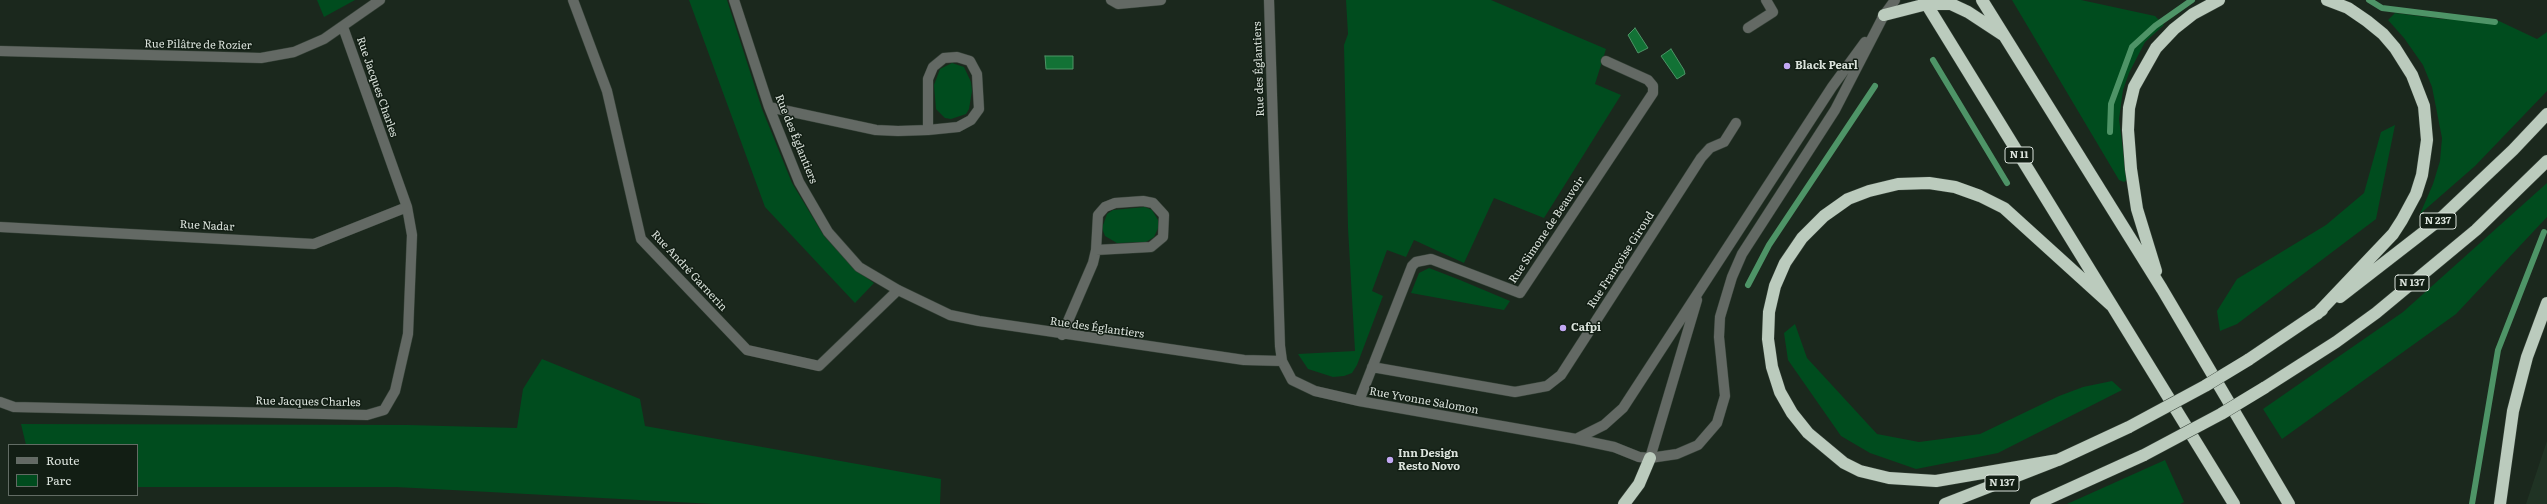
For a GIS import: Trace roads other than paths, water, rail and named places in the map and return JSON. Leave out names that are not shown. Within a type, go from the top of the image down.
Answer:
[{"type":"highway","points":[[1982,0],[2162,289],[2289,504]]},
{"type":"highway","points":[[2162,289],[2137,209],[2131,169],[2129,108],[2134,87],[2156,48],[2193,14],[2219,0]]},
{"type":"highway","points":[[2317,314],[2393,234],[2402,220],[2416,194],[2422,175],[2427,140],[2424,106],[2412,75],[2395,48],[2367,21],[2348,8],[2327,0]]},
{"type":"highway","points":[[1884,16],[1925,2],[1951,4],[1960,7],[2007,38]]},
{"type":"highway","name":"N 11","points":[[1925,2],[2234,504]]},
{"type":"highway","name":"N 237","points":[[2317,314],[2438,221],[2513,150],[2547,114]]},
{"type":"highway","name":"N 137","points":[[2036,504],[2144,454],[2221,414],[2336,342],[2382,308],[2476,230],[2547,161]]},
{"type":"highway","points":[[2058,460],[1936,481],[1889,478],[1860,471],[1844,463],[1808,433],[1792,412],[1780,392],[1772,367],[1768,339],[1769,312],[1775,286],[1785,264],[1802,238],[1824,216],[1848,199],[1869,191],[1898,184],[1929,183],[1961,189],[2004,208],[2112,305]]},
{"type":"highway","points":[[2500,504],[2515,404],[2527,357],[2547,303]]},
{"type":"highway","name":"N 137","points":[[1945,504],[2058,460],[2129,427],[2205,386],[2248,360],[2317,314]]},
{"type":"highway","points":[[1624,504],[1639,484],[1650,458]]},
{"type":"street","name":"Rue Pilâtre de Rozier","points":[[0,51],[261,58],[294,52],[343,27],[380,0]]},
{"type":"street","name":"Rue André Garnerin","points":[[573,0],[607,91],[641,239],[747,350],[819,366],[898,290]]},
{"type":"street","name":"Rue des Églantiers","points":[[734,0],[769,107],[799,182],[828,232],[859,267],[898,290],[950,315],[1062,335],[1244,360],[1282,361],[1269,0]]},
{"type":"street","points":[[1111,0],[1118,4],[1160,0]]},
{"type":"street","points":[[1748,28],[1773,12],[1766,0]]},
{"type":"street","points":[[1576,439],[1604,425],[1623,408],[1832,87],[1895,0]]},
{"type":"street","points":[[1699,291],[1650,458],[1677,454],[1698,445],[1716,423],[1725,396],[1718,337],[1720,316],[1732,277],[1742,254],[1835,110],[1884,16]]},
{"type":"street","name":"Rue Jacques Charles","points":[[0,402],[14,407],[367,415],[384,410],[395,392],[408,334],[412,235],[406,207],[343,27]]},
{"type":"street","points":[[769,107],[876,130],[928,130],[958,127],[971,120],[979,109],[977,74],[970,61],[957,57],[944,58],[932,67],[928,79],[928,130]]},
{"type":"street","name":"Rue Simone de Beauvoir","points":[[1359,401],[1412,266],[1416,262],[1431,259],[1520,293],[1653,93],[1653,86],[1648,80],[1606,61]]},
{"type":"street","name":"Rue Françoise Giroud","points":[[1372,367],[1515,392],[1547,386],[1561,375],[1701,158],[1710,148],[1724,142],[1736,123]]},
{"type":"street","points":[[1062,335],[1093,263],[1096,250],[1098,215],[1105,207],[1115,203],[1143,201],[1153,203],[1164,215],[1163,237],[1151,247],[1096,250]]},
{"type":"street","name":"Rue Nadar","points":[[0,227],[314,244],[406,207]]},
{"type":"street","name":"Rue Yvonne Salomon","points":[[1282,361],[1292,380],[1301,386],[1359,401],[1576,439],[1614,447],[1639,457],[1650,458]]},
{"type":"waterway","points":[[2110,132],[2111,104],[2132,47],[2155,26],[2192,0]]},
{"type":"waterway","points":[[2369,0],[2382,8],[2495,22]]},
{"type":"waterway","points":[[1933,60],[2007,183]]},
{"type":"waterway","points":[[1748,285],[1769,245],[1875,86]]},
{"type":"waterway","points":[[2472,504],[2498,350],[2544,232]]},
{"type":"place","name":"Black Pearl","points":[[1787,66]]},
{"type":"place","name":"Cafpi","points":[[1563,328]]},
{"type":"place","name":"Inn Design Resto Novo","points":[[1390,460]]}]
